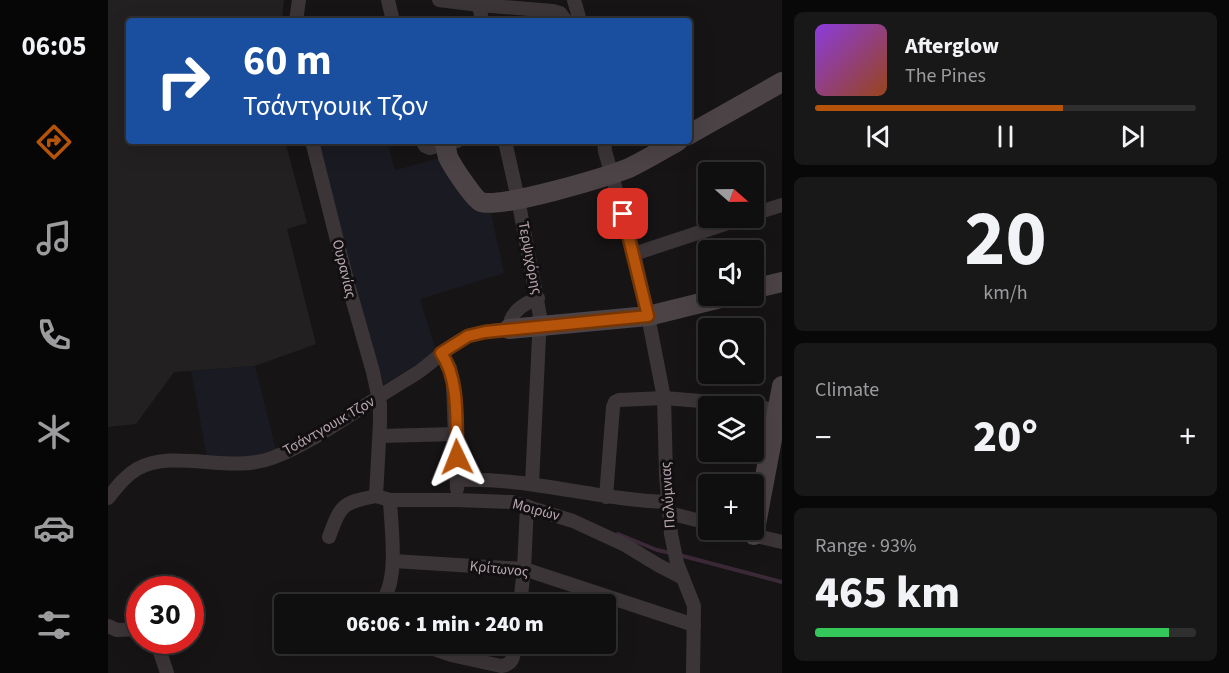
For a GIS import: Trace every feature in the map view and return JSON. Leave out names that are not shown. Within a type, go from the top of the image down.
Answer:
[{"type":"street","points":[[296,18],[299,0]]},
{"type":"street","points":[[388,0],[392,18]]},
{"type":"street","points":[[438,0],[553,11],[560,13],[564,18]]},
{"type":"street","points":[[479,5],[481,18]]},
{"type":"street","points":[[692,133],[782,82]]},
{"type":"street","name":"Ουρανίας","points":[[313,144],[379,396],[381,413],[376,496]]},
{"type":"street","points":[[424,144],[430,148],[444,144]]},
{"type":"street","points":[[451,144],[450,160],[476,199],[490,203],[577,185],[612,174],[673,144]]},
{"type":"street","name":"Τερψιχόρης","points":[[506,144],[538,298],[540,326],[532,484]]},
{"type":"street","name":"Πολύμνιας","points":[[603,144],[634,254],[664,398],[665,458],[674,551],[682,578],[693,602],[693,673]]},
{"type":"street","points":[[764,211],[782,205]]},
{"type":"street","points":[[634,254],[713,228]]},
{"type":"street","points":[[764,287],[782,282]]},
{"type":"street","points":[[538,298],[515,312],[510,319],[509,328],[648,316],[698,304]]},
{"type":"street","name":"Τσάντγουικ Τζον","points":[[108,498],[131,474],[151,464],[178,461],[240,464],[270,459],[300,446],[419,371],[462,339],[473,334],[509,328]]},
{"type":"street","points":[[441,353],[450,368],[453,384],[458,480],[456,500]]},
{"type":"street","points":[[764,487],[780,410],[782,386]]},
{"type":"street","points":[[606,497],[615,402],[664,398],[698,401]]},
{"type":"street","points":[[764,408],[780,410]]},
{"type":"street","points":[[380,436],[456,434]]},
{"type":"street","points":[[458,480],[487,479],[532,484],[669,508],[698,519]]},
{"type":"street","points":[[329,537],[336,517],[345,504],[376,496]]},
{"type":"street","name":"Μοιρών","points":[[376,496],[390,500],[512,502],[527,506],[573,521],[625,545],[682,578]]},
{"type":"street","points":[[387,594],[393,561],[390,500]]},
{"type":"street","points":[[521,594],[527,506]]},
{"type":"street","points":[[764,538],[782,542]]},
{"type":"street","name":"Κρίτωνος","points":[[393,561],[524,569],[694,626]]},
{"type":"street","points":[[108,626],[117,630],[126,630]]},
{"type":"street","points":[[161,654],[167,673]]},
{"type":"street","points":[[448,654],[501,666],[512,661],[513,654]]},
{"type":"shaded area","points":[[108,0],[284,0],[282,18],[126,18],[126,144],[286,144],[307,223],[287,229],[316,344],[255,366],[174,372],[136,424],[108,427]]},
{"type":"shaded area","points":[[320,144],[388,144],[395,170],[440,158],[490,209],[504,273],[420,299],[436,351],[384,384],[366,327]]},
{"type":"shaded area","points":[[255,366],[276,450],[251,457],[207,457],[191,371]]},
{"type":"waterway","points":[[618,534],[657,550],[671,553]]},
{"type":"waterway","points":[[679,555],[782,582]]},
{"type":"route","points":[[457,457],[453,384],[447,360],[441,353],[473,334],[509,328],[648,316],[623,214]]}]
